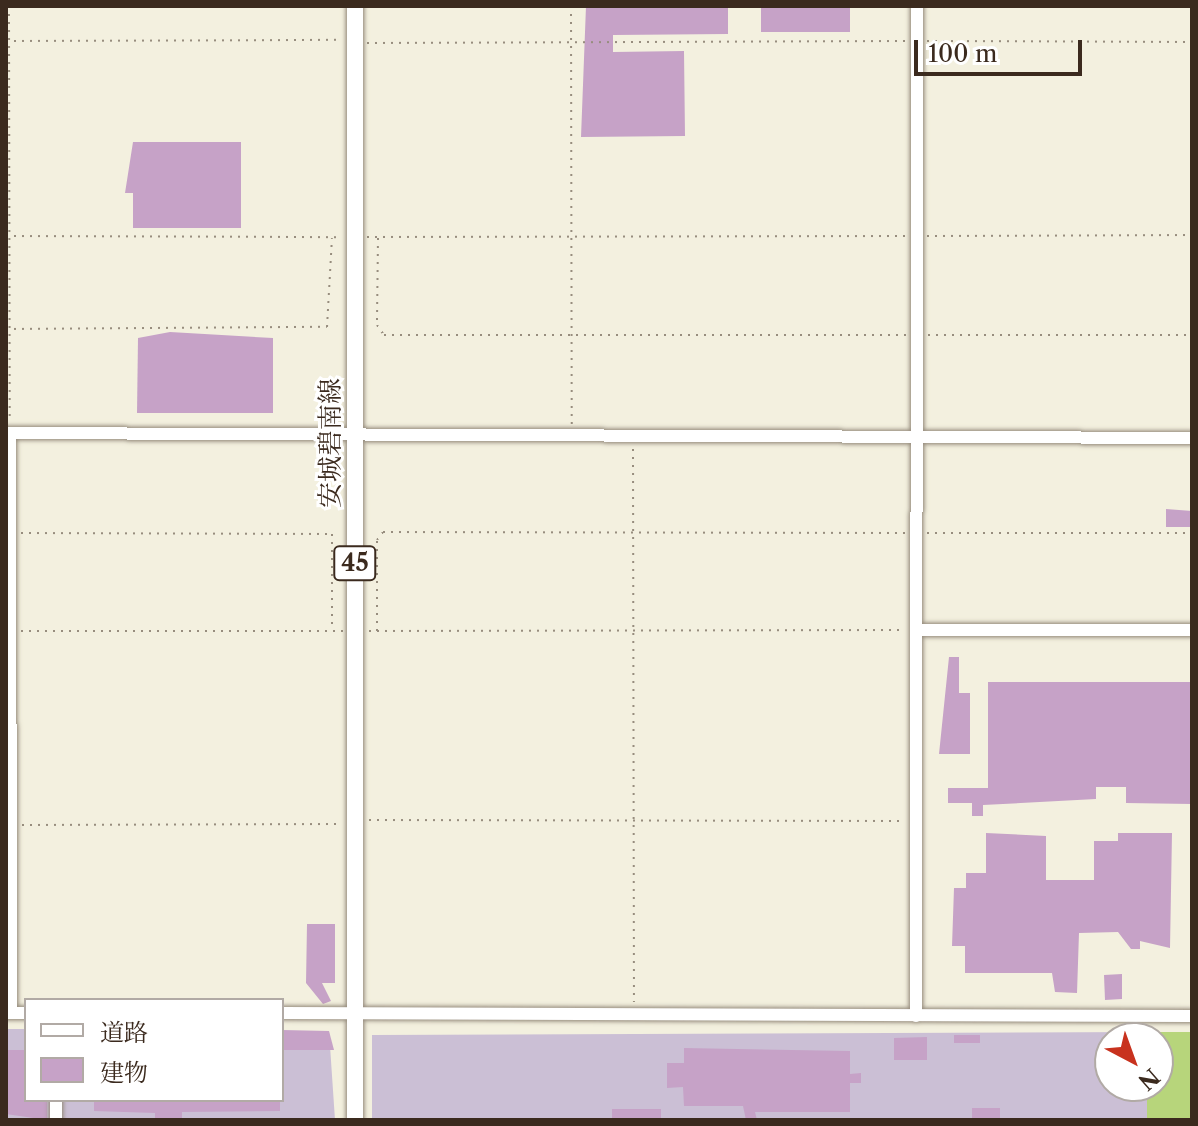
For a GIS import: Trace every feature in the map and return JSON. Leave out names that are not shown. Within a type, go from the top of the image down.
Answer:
[{"type":"main road","name":"安城碧南線","points":[[355,6],[355,1120]]},
{"type":"street","points":[[916,1016],[917,6]]},
{"type":"street","points":[[8,1013],[11,533],[8,433],[917,432],[1192,438]]},
{"type":"street","points":[[916,630],[1192,630]]},
{"type":"street","points":[[284,1013],[634,1017],[1192,1016]]},
{"type":"path","points":[[8,433],[9,6]]},
{"type":"path","points":[[571,6],[572,432]]},
{"type":"path","points":[[8,40],[1192,42]]},
{"type":"path","points":[[7,236],[1192,235]]},
{"type":"path","points":[[7,329],[327,327],[332,237]]},
{"type":"path","points":[[378,237],[377,325],[384,335],[1192,335]]},
{"type":"path","points":[[633,432],[634,1017]]},
{"type":"path","points":[[377,631],[377,540],[383,532],[1192,533]]},
{"type":"path","points":[[11,533],[332,534],[332,630]]},
{"type":"path","points":[[10,631],[916,630]]},
{"type":"path","points":[[11,825],[916,821]]},
{"type":"shaded area","points":[[6,1029],[24,1029],[24,1102],[284,1102],[284,1031],[329,1031],[335,1120],[6,1120]]},
{"type":"shaded area","points":[[1094,1032],[1094,1102],[1147,1102],[1147,1120],[372,1120],[372,1035]]},
{"type":"green space","points":[[1174,1032],[1192,1032],[1192,1120],[1147,1120],[1147,1102],[1174,1102]]},
{"type":"building","points":[[586,6],[728,6],[728,34],[613,35],[613,52],[684,51],[685,136],[581,137]]},
{"type":"building","points":[[761,6],[850,6],[850,32],[761,32]]},
{"type":"building","points":[[133,142],[241,142],[241,228],[133,228],[133,193],[125,193]]},
{"type":"building","points":[[170,332],[273,338],[273,413],[137,413],[138,338]]},
{"type":"building","points":[[1166,509],[1192,511],[1192,527],[1166,527]]},
{"type":"building","points":[[949,657],[959,657],[959,693],[970,693],[970,754],[939,754]]},
{"type":"building","points":[[988,682],[1192,682],[1192,804],[1126,803],[1126,787],[1096,787],[1096,799],[983,805],[983,816],[972,816],[972,803],[948,803],[948,788],[988,788]]},
{"type":"building","points":[[986,833],[1046,836],[1046,880],[1094,880],[1094,841],[1118,841],[1118,833],[1172,833],[1170,948],[1140,941],[1140,949],[1131,949],[1118,932],[1079,933],[1077,993],[1055,992],[1052,973],[965,973],[965,946],[952,946],[954,888],[966,888],[966,873],[986,873]]},
{"type":"building","points":[[307,924],[335,924],[335,983],[322,983],[331,1001],[323,1004],[306,983]]},
{"type":"building","points":[[1122,974],[1122,999],[1105,1000],[1104,975]]},
{"type":"building","points":[[284,1030],[329,1031],[334,1050],[284,1050]]},
{"type":"building","points":[[954,1035],[980,1035],[980,1043],[954,1043]]},
{"type":"building","points":[[927,1037],[927,1060],[894,1060],[894,1038]]},
{"type":"building","points":[[684,1048],[850,1051],[850,1074],[861,1073],[861,1083],[850,1083],[850,1112],[755,1112],[757,1120],[746,1120],[743,1106],[684,1106],[683,1087],[667,1088],[667,1063],[684,1063]]},
{"type":"building","points":[[6,1050],[24,1050],[24,1102],[47,1102],[47,1120],[6,1114]]},
{"type":"building","points":[[94,1102],[280,1102],[280,1111],[182,1112],[182,1120],[155,1120],[155,1113],[94,1111]]},
{"type":"building","points":[[972,1108],[1000,1108],[1000,1120],[972,1120]]},
{"type":"building","points":[[612,1109],[661,1109],[661,1120],[612,1120]]}]
